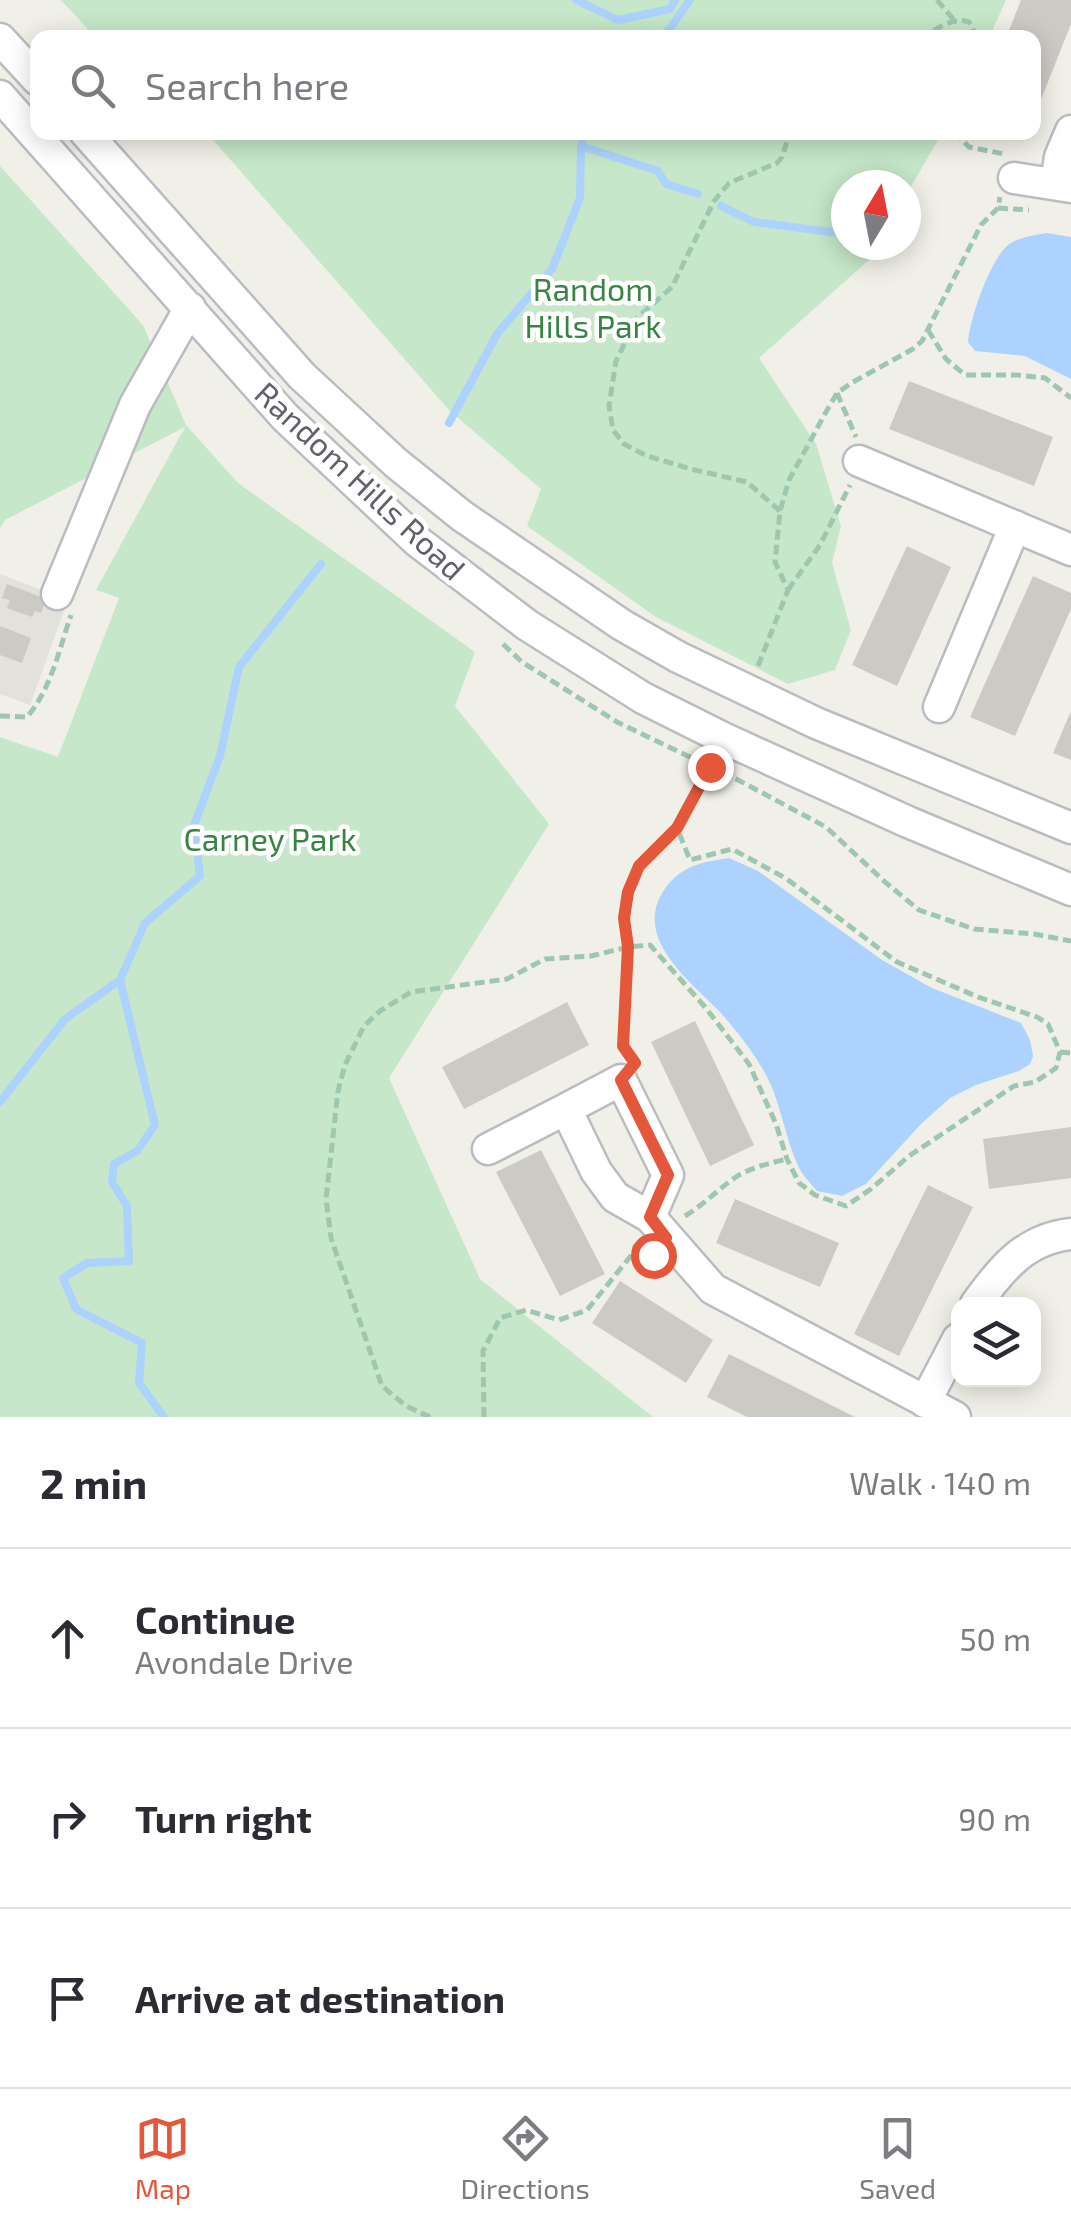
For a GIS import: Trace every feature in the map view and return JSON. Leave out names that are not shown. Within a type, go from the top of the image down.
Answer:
[{"type":"street","points":[[0,39],[30,71]]},
{"type":"street","name":"Random Hills Road","points":[[0,96],[30,129]]},
{"type":"street","points":[[1007,179],[1063,185],[1060,157],[1071,132]]},
{"type":"street","name":"Random Hills Road","points":[[39,140],[285,417],[417,541],[527,626],[643,698],[724,738],[908,822],[1071,890]]},
{"type":"street","name":"Random Hills Road","points":[[92,140],[302,376],[396,463],[462,516],[678,657],[816,723],[1071,828]]},
{"type":"street","points":[[65,602],[135,405],[190,308]]},
{"type":"street","points":[[859,461],[1071,550]]},
{"type":"street","points":[[939,706],[1015,526]]},
{"type":"street","points":[[488,1149],[621,1080],[668,1175],[658,1228]]},
{"type":"street","points":[[566,1110],[596,1171],[614,1197],[658,1228],[713,1290],[955,1417]]},
{"type":"street","points":[[981,1297],[1013,1256],[1052,1236],[1071,1234]]},
{"type":"street","points":[[925,1402],[951,1352]]},
{"type":"path","points":[[937,0],[954,20]]},
{"type":"path","points":[[936,30],[961,19],[969,22],[973,30]]},
{"type":"path","points":[[780,511],[747,482],[661,460],[624,444],[613,430],[609,406],[616,361],[637,318],[672,286],[714,201],[730,183],[776,162],[782,157],[787,140]]},
{"type":"path","points":[[788,590],[775,562],[780,511],[790,480],[838,393],[922,341],[981,225],[998,208],[1007,179],[1007,155],[969,147],[962,140]]},
{"type":"path","points":[[928,330],[946,359],[964,375],[1044,378],[1071,398]]},
{"type":"path","points":[[754,674],[788,590],[820,545],[847,495],[859,461],[858,443],[838,393]]},
{"type":"path","points":[[0,716],[27,717],[36,706],[49,680],[65,602]]},
{"type":"path","points":[[621,1080],[635,1063],[623,1046],[628,947],[624,905],[639,866],[677,828],[710,767],[826,826],[919,910],[974,929],[1071,941]]},
{"type":"path","points":[[430,1417],[406,1406],[382,1386],[331,1238],[326,1198],[338,1090],[345,1065],[364,1026],[410,992],[507,979],[545,958],[591,956],[650,945],[749,1064],[799,1183],[815,1196],[846,1206],[908,1156],[1014,1086],[1034,1082],[1056,1068],[1060,1052],[1048,1024],[1038,1017],[978,998],[897,962],[787,878],[732,849],[690,860],[677,828]]},
{"type":"path","points":[[1060,1052],[1071,1052]]},
{"type":"path","points":[[484,1417],[483,1350],[500,1318],[526,1310],[559,1320],[587,1310],[635,1246],[644,1246],[653,1255],[658,1228],[701,1206],[736,1176],[787,1159]]},
{"type":"shaded area","points":[[0,574],[68,600],[30,705],[0,694]]},
{"type":"green space","points":[[61,0],[1006,0],[993,30],[89,30]]},
{"type":"green space","name":"Random Hills Park","points":[[213,140],[938,140],[921,170],[831,170],[831,260],[869,260],[759,358],[816,444],[841,526],[832,563],[851,630],[835,670],[788,684],[656,617],[527,526],[541,489],[449,410]]},
{"type":"green space","name":"Carney Park","points":[[0,166],[143,325],[186,425],[238,483],[475,652],[455,706],[549,824],[389,1078],[480,1279],[653,1417],[0,1417],[0,737],[58,757],[119,598],[96,590],[185,427],[5,520],[0,528]]},
{"type":"water","points":[[1047,233],[1071,237],[1071,379],[1025,356],[975,351],[968,342],[982,290],[1001,252],[1017,240]]},
{"type":"water","points":[[729,858],[758,871],[882,960],[932,988],[1021,1023],[1030,1040],[1030,1064],[950,1098],[866,1184],[842,1196],[817,1191],[796,1161],[776,1097],[760,1065],[744,1040],[680,972],[660,941],[655,925],[656,908],[677,875]]},
{"type":"building","points":[[1021,0],[1071,0],[1071,24],[1041,99],[1041,30],[1009,30]]},
{"type":"building","points":[[909,381],[1053,437],[1034,486],[889,429]]},
{"type":"building","points":[[907,546],[951,567],[897,686],[852,665]]},
{"type":"building","points":[[1033,576],[1071,593],[1071,609],[1015,736],[970,717]]},
{"type":"building","points":[[7,584],[46,599],[41,613],[35,611],[32,617],[7,608],[10,600],[2,598]]},
{"type":"building","points":[[0,626],[31,638],[22,663],[0,655]]},
{"type":"building","points":[[1071,711],[1071,760],[1053,753]]},
{"type":"building","points":[[567,1002],[589,1045],[464,1109],[442,1067]]},
{"type":"building","points":[[695,1021],[754,1145],[710,1166],[651,1042]]},
{"type":"building","points":[[1071,1127],[1071,1178],[989,1189],[983,1139]]},
{"type":"building","points":[[541,1150],[605,1274],[560,1296],[496,1172]]},
{"type":"building","points":[[928,1185],[973,1207],[899,1356],[854,1334]]},
{"type":"building","points":[[735,1199],[839,1243],[820,1287],[716,1243]]},
{"type":"building","points":[[620,1281],[713,1340],[686,1383],[592,1323]]},
{"type":"building","points":[[729,1354],[855,1417],[747,1417],[707,1397]]},
{"type":"waterway","points":[[576,0],[618,20],[670,9],[675,0]]},
{"type":"waterway","points":[[669,30],[690,0]]},
{"type":"waterway","points":[[449,423],[497,334],[552,269],[580,198],[582,140]]},
{"type":"waterway","points":[[581,146],[658,171],[666,184],[698,194]]},
{"type":"waterway","points":[[721,206],[754,222],[831,232]]},
{"type":"waterway","points":[[0,1102],[65,1019],[120,980],[145,923],[200,876],[194,825],[220,756],[239,667],[321,564]]},
{"type":"waterway","points":[[120,980],[155,1125],[137,1151],[114,1164],[112,1182],[127,1206],[129,1261],[87,1263],[63,1278],[76,1309],[142,1343],[139,1383],[164,1417]]},
{"type":"route","points":[[653,1255],[666,1238],[650,1217],[668,1175],[621,1080],[635,1063],[623,1046],[628,947],[624,905],[639,866],[677,828],[710,767]]}]
